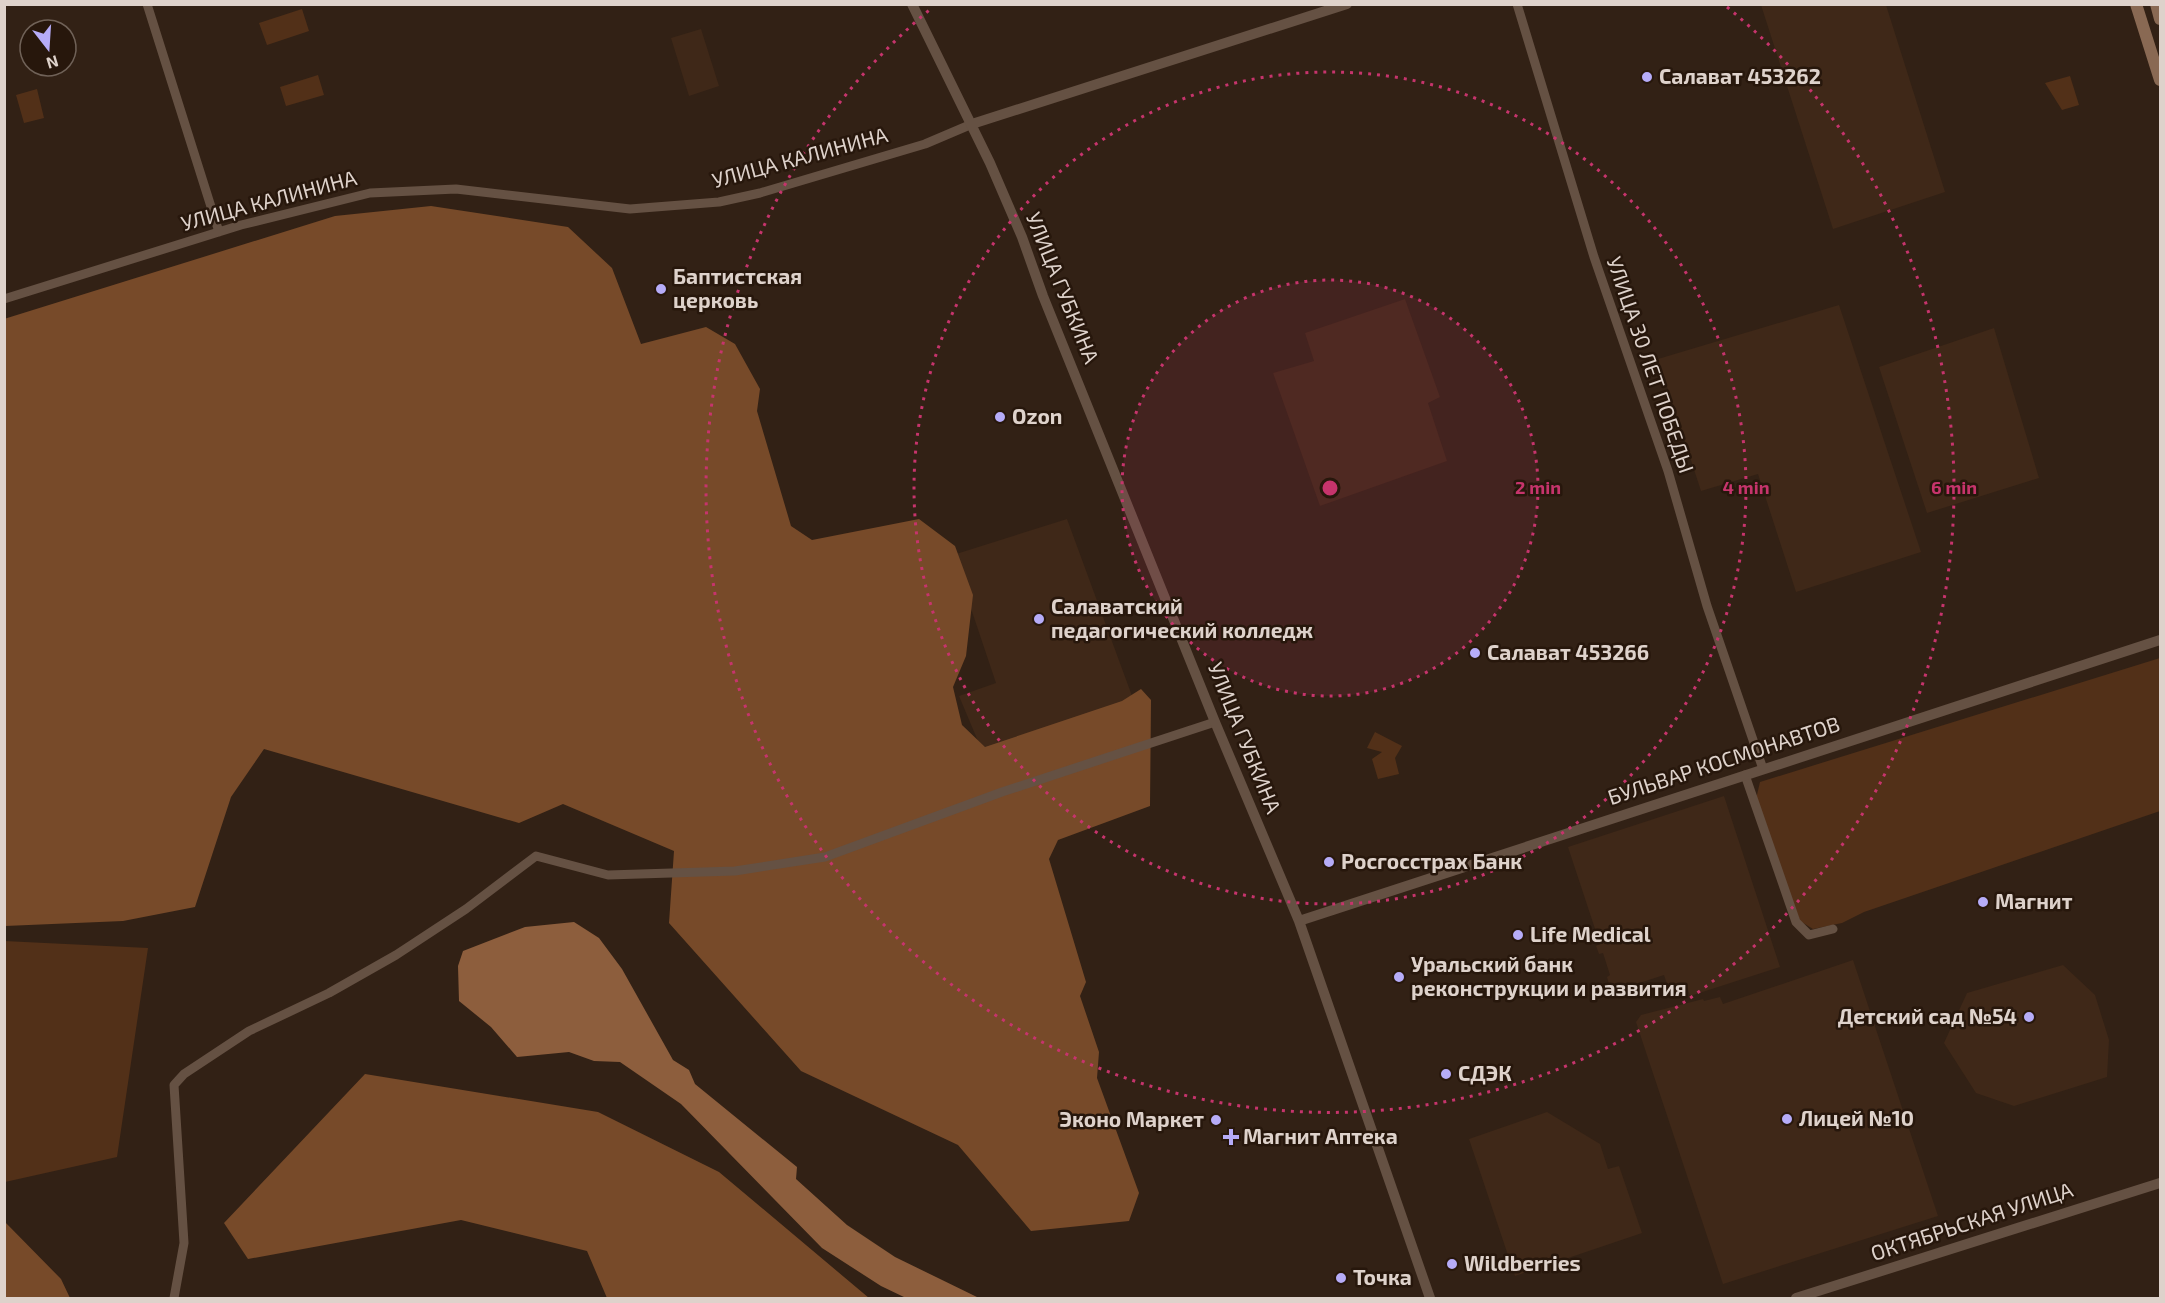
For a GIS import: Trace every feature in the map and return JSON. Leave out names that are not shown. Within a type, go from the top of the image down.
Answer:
[{"type":"main road","points":[[2136,4],[2160,80]]},
{"type":"main road","points":[[2156,4],[2160,19]]},
{"type":"street","points":[[147,4],[219,232]]},
{"type":"street","name":"УЛИЦА ГУБКИНА","points":[[912,4],[972,124],[1022,237],[1043,296],[1215,722],[1299,921],[1430,1299]]},
{"type":"street","name":"УЛИЦА КАЛИНИНА","points":[[4,299],[219,232],[302,208],[370,193],[456,189],[630,209],[720,202],[760,193],[925,144],[972,124],[1347,4]]},
{"type":"street","name":"УЛИЦА 30 ЛЕТ ПОБЕДЫ","points":[[1517,4],[1594,257],[1668,471],[1707,606],[1763,769]]},
{"type":"street","name":"БУЛЬВАР КОСМОНАВТОВ","points":[[1299,921],[2160,640]]},
{"type":"street","points":[[174,1299],[184,1243],[174,1085],[184,1074],[249,1031],[329,993],[396,955],[466,909],[536,856],[608,875],[735,871],[825,857],[1032,782],[1215,722]]},
{"type":"street","points":[[1745,775],[1796,922],[1809,935],[1833,929]]},
{"type":"street","name":"ОКТЯБРЬСКАЯ УЛИЦА","points":[[1796,1299],[2160,1186]]},
{"type":"shaded area","points":[[1761,5],[1886,5],[1945,192],[1833,229]]},
{"type":"shaded area","points":[[302,9],[309,31],[267,45],[259,23]]},
{"type":"shaded area","points":[[701,29],[719,86],[689,96],[671,38]]},
{"type":"shaded area","points":[[318,75],[324,95],[286,106],[280,87]]},
{"type":"shaded area","points":[[2070,76],[2079,105],[2062,110],[2045,83]]},
{"type":"shaded area","points":[[37,89],[44,118],[24,123],[16,95]]},
{"type":"shaded area","points":[[431,206],[568,227],[612,268],[641,344],[706,327],[735,344],[760,389],[757,411],[791,526],[812,540],[919,519],[955,546],[973,595],[966,656],[953,687],[962,725],[985,747],[1122,701],[1141,689],[1151,700],[1150,806],[1058,840],[1049,859],[1086,982],[1080,996],[1099,1052],[1097,1078],[1139,1193],[1129,1221],[1031,1231],[958,1145],[801,1071],[669,923],[674,851],[563,804],[519,823],[264,749],[231,797],[195,907],[123,921],[5,926],[4,319],[335,216]]},
{"type":"shaded area","points":[[1405,299],[1440,397],[1428,403],[1447,461],[1320,506],[1273,373],[1314,361],[1305,333]]},
{"type":"shaded area","points":[[1839,305],[1921,552],[1796,592],[1758,474],[1701,491],[1658,359]]},
{"type":"shaded area","points":[[1994,328],[2039,478],[1927,513],[1879,367]]},
{"type":"shaded area","name":"Салаватский педагогический колледж","points":[[1067,519],[1135,704],[983,753],[959,696],[996,683],[953,555]]},
{"type":"shaded area","points":[[2160,658],[2160,811],[1864,912],[1842,923],[1813,929],[1800,921],[1756,799],[1760,782]]},
{"type":"shaded area","points":[[1375,732],[1402,746],[1395,758],[1399,774],[1378,779],[1372,759],[1382,752],[1367,748]]},
{"type":"shaded area","points":[[1724,796],[1780,967],[1690,996],[1686,984],[1669,990],[1664,975],[1615,991],[1612,983],[1609,984],[1607,977],[1610,975],[1603,953],[1599,954],[1596,946],[1600,944],[1568,847]]},
{"type":"shaded area","points":[[574,922],[599,938],[622,969],[673,1060],[689,1070],[695,1084],[797,1167],[796,1179],[847,1225],[895,1257],[979,1298],[906,1298],[881,1286],[822,1248],[681,1104],[620,1062],[594,1061],[569,1052],[517,1057],[491,1027],[459,1001],[458,966],[463,951],[525,927]]},
{"type":"shaded area","points":[[4,941],[148,948],[117,1157],[5,1182]]},
{"type":"shaded area","name":"Лицей №10","points":[[1853,960],[1938,1216],[1723,1284],[1636,1022],[1641,1015],[1703,999],[1704,1001],[1720,997],[1723,1004]]},
{"type":"shaded area","name":"Детский сад №54","points":[[2063,965],[2095,995],[2109,1040],[2107,1077],[2014,1106],[1976,1093],[1944,1043],[1967,993]]},
{"type":"shaded area","points":[[365,1074],[598,1112],[719,1172],[869,1298],[607,1298],[587,1251],[461,1220],[248,1259],[224,1223]]},
{"type":"shaded area","points":[[1547,1112],[1600,1144],[1608,1169],[1619,1166],[1642,1233],[1515,1276],[1469,1139]]},
{"type":"shaded area","points":[[5,1222],[61,1279],[70,1298],[5,1298]]},
{"type":"place","name":"Салават 453262","points":[[1647,77]]},
{"type":"place","name":"Баптистская церковь","points":[[661,289]]},
{"type":"place","name":"Ozon","points":[[1000,417]]},
{"type":"place","name":"Салаватский педагогический колледж","points":[[1039,619]]},
{"type":"place","name":"Салават 453266","points":[[1475,653]]},
{"type":"place","name":"Росгосстрах Банк","points":[[1329,862]]},
{"type":"place","name":"Магнит","points":[[1983,902]]},
{"type":"place","name":"Life Medical","points":[[1518,935]]},
{"type":"place","name":"Уральский банк реконструкции и развития","points":[[1399,977]]},
{"type":"place","name":"Детский сад №54","points":[[2029,1017]]},
{"type":"place","name":"СДЭК","points":[[1446,1074]]},
{"type":"place","name":"Лицей №10","points":[[1787,1119]]},
{"type":"place","name":"Эконо Маркет","points":[[1216,1120]]},
{"type":"place","name":"Магнит Аптека","points":[[1231,1137]]},
{"type":"place","name":"Wildberries","points":[[1452,1264]]},
{"type":"place","name":"Точка","points":[[1341,1278]]}]
